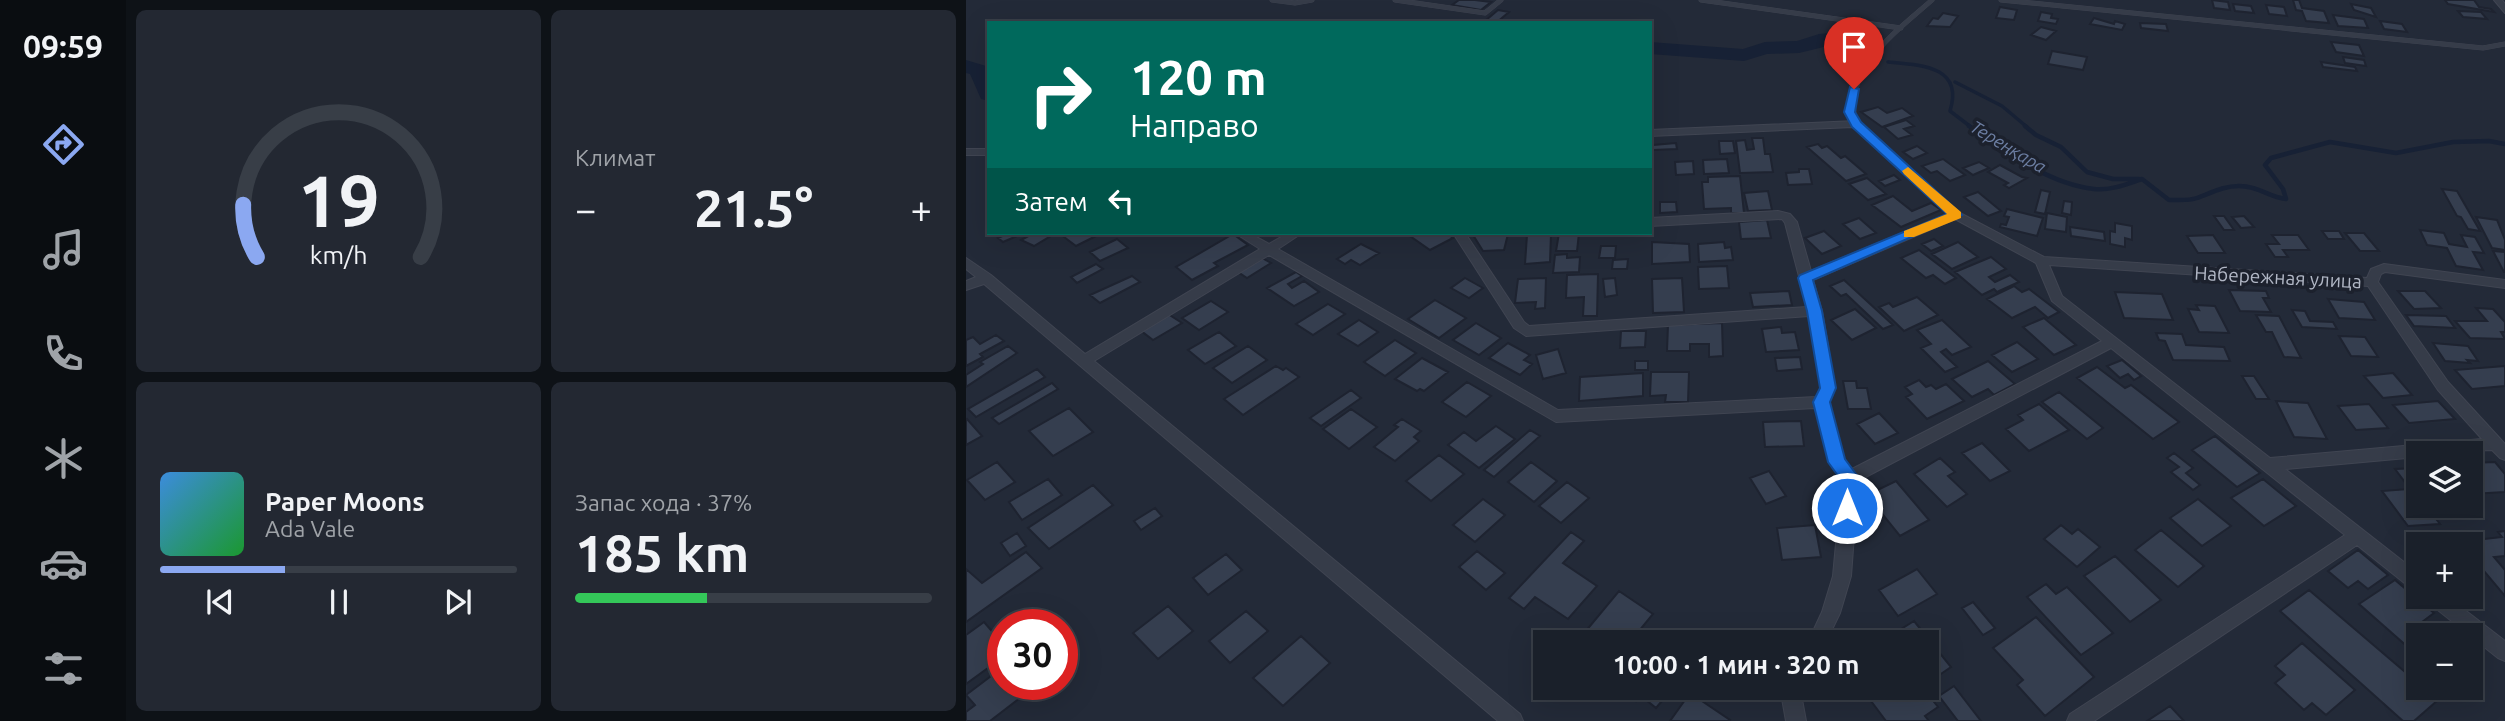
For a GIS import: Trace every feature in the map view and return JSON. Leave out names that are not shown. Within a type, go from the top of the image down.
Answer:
[{"type":"street","points":[[2498,0],[2505,10]]},
{"type":"street","points":[[1652,133],[1856,124],[1956,215],[2042,261],[2057,298],[2406,574]]},
{"type":"street","points":[[966,152],[987,152]]},
{"type":"street","points":[[1805,278],[1956,215]]},
{"type":"street","points":[[1652,222],[1786,216],[1791,222],[1815,311],[1828,388],[1821,402],[1837,462],[1850,478],[1842,576],[1823,630]]},
{"type":"street","points":[[1244,235],[1556,416],[1821,402]]},
{"type":"street","points":[[1085,360],[1292,235]]},
{"type":"street","points":[[1461,235],[1526,331],[1815,311]]},
{"type":"street","name":"Набережная улица","points":[[2042,261],[2372,282],[2375,272],[2384,268],[2505,284]]},
{"type":"street","points":[[966,262],[972,282],[1085,360],[1513,721]]},
{"type":"street","points":[[2372,282],[2443,386],[2500,449]]},
{"type":"street","points":[[1850,478],[2110,342]]},
{"type":"street","points":[[2268,464],[2500,449]]},
{"type":"street","points":[[2077,721],[2358,536]]},
{"type":"street","points":[[2450,609],[2505,652]]},
{"type":"street","points":[[1792,700],[1796,721]]},
{"type":"lane","points":[[1272,0],[1295,3],[1312,0]]},
{"type":"lane","points":[[1395,0],[1485,13],[1501,0]]},
{"type":"lane","points":[[1701,0],[1901,28]]},
{"type":"lane","points":[[1856,124],[1850,112],[1854,89],[1879,48],[1931,0]]},
{"type":"lane","points":[[2001,0],[2483,48],[2505,44]]},
{"type":"building","points":[[1459,0],[1491,2],[1481,10],[1452,5]]},
{"type":"building","points":[[2212,0],[2228,2],[2230,10],[2214,8]]},
{"type":"building","points":[[2293,0],[2299,0],[2302,8],[2324,11],[2329,23],[2306,21],[2302,11],[2296,10]]},
{"type":"building","points":[[2445,0],[2474,0],[2479,7],[2494,12],[2448,4]]},
{"type":"building","points":[[2233,4],[2251,6],[2254,13],[2235,11]]},
{"type":"building","points":[[2351,4],[2371,8],[2376,17],[2354,10]]},
{"type":"building","points":[[2266,5],[2284,7],[2287,16],[2269,14]]},
{"type":"building","points":[[2000,7],[2017,10],[2014,20],[1996,18]]},
{"type":"building","points":[[1498,10],[1509,12],[1498,21],[1485,21]]},
{"type":"building","points":[[2458,11],[2481,12],[2487,19],[2463,17]]},
{"type":"building","points":[[2041,12],[2052,14],[2051,18],[2058,19],[2056,24],[2038,21]]},
{"type":"building","points":[[1943,13],[1958,16],[1950,27],[1927,26],[1933,18],[1938,19]]},
{"type":"building","points":[[2333,15],[2364,19],[2368,28],[2338,26]]},
{"type":"building","points":[[2094,18],[2125,24],[2122,30],[2090,24]]},
{"type":"building","points":[[2380,21],[2402,24],[2407,32],[2384,29]]},
{"type":"building","points":[[2140,23],[2166,24],[2168,31],[2141,28]]},
{"type":"building","points":[[2041,27],[2056,31],[2046,40],[2031,35]]},
{"type":"building","points":[[2331,42],[2359,45],[2364,56],[2336,52]]},
{"type":"building","points":[[2052,51],[2087,57],[2083,70],[2048,64]]},
{"type":"building","points":[[2343,57],[2364,60],[2366,66],[2345,63]]},
{"type":"building","points":[[2321,62],[2355,67],[2357,71],[2323,67]]},
{"type":"building","points":[[1878,107],[1887,113],[1902,108],[1913,116],[1882,127],[1861,112]]},
{"type":"building","points":[[1906,120],[1914,126],[1904,129],[1912,135],[1898,139],[1884,127]]},
{"type":"building","points":[[1752,138],[1763,138],[1765,154],[1770,154],[1773,172],[1740,173],[1736,141],[1745,140],[1747,150],[1754,149]]},
{"type":"building","points":[[1719,141],[1733,141],[1735,153],[1720,154]]},
{"type":"building","points":[[1676,143],[1677,149],[1653,150],[1653,145]]},
{"type":"building","points":[[1818,144],[1822,148],[1827,146],[1841,158],[1845,156],[1866,174],[1846,181],[1807,147]]},
{"type":"building","points":[[1917,146],[1927,153],[1913,159],[1903,152]]},
{"type":"building","points":[[1727,159],[1729,173],[1704,174],[1703,160]]},
{"type":"building","points":[[1943,159],[1965,175],[1950,181],[1937,171],[1931,173],[1922,166]]},
{"type":"building","points":[[1693,161],[1694,174],[1676,175],[1675,162]]},
{"type":"building","points":[[1979,162],[1989,168],[1973,175],[1963,168]]},
{"type":"building","points":[[2000,165],[2027,178],[2009,188],[2004,185],[2008,183],[1988,172]]},
{"type":"building","points":[[1799,169],[1809,169],[1812,184],[1788,185],[1786,173],[1799,172]]},
{"type":"building","points":[[1894,175],[1900,180],[1885,186],[1879,181]]},
{"type":"building","points":[[1740,176],[1744,213],[1731,213],[1731,208],[1704,209],[1702,182],[1708,182],[1708,177]]},
{"type":"building","points":[[1867,178],[1886,194],[1868,200],[1849,184]]},
{"type":"building","points":[[2442,189],[2457,191],[2480,231],[2468,229],[2461,217],[2457,216]]},
{"type":"building","points":[[2041,190],[2050,192],[2045,214],[2035,212]]},
{"type":"building","points":[[1768,191],[1772,210],[1748,211],[1744,193]]},
{"type":"building","points":[[1978,192],[2001,211],[1988,216],[1964,197]]},
{"type":"building","points":[[1893,196],[1912,211],[1931,203],[1941,210],[1901,227],[1872,205]]},
{"type":"building","points":[[2064,201],[2072,202],[2071,215],[2062,213]]},
{"type":"building","points":[[1660,202],[1676,202],[1677,212],[1660,213]]},
{"type":"building","points":[[2007,209],[2043,218],[2037,236],[2000,227],[2001,224],[2006,225],[2009,217],[2004,216]]},
{"type":"building","points":[[2047,213],[2067,217],[2066,232],[2045,229]]},
{"type":"building","points":[[2214,216],[2224,216],[2234,230],[2224,230]]},
{"type":"building","points":[[2244,216],[2254,227],[2241,228],[2232,217]]},
{"type":"building","points":[[2476,217],[2497,220],[2505,240],[2505,250],[2492,248]]},
{"type":"building","points":[[1859,218],[1876,233],[1860,239],[1843,224]]},
{"type":"building","points":[[1767,220],[1771,238],[1741,239],[1739,222]]},
{"type":"building","points":[[2115,223],[2132,226],[2132,240],[2125,238],[2125,247],[2110,244],[2110,231],[2115,232]]},
{"type":"building","points":[[2070,227],[2104,232],[2105,241],[2071,236]]},
{"type":"building","points":[[2420,230],[2444,233],[2449,244],[2467,247],[2461,235],[2475,237],[2484,253],[2473,252],[2483,270],[2456,266],[2447,248],[2427,245]]},
{"type":"building","points":[[1824,231],[1841,246],[1822,254],[1805,238]]},
{"type":"building","points":[[2322,231],[2339,231],[2344,239],[2328,239]]},
{"type":"building","points":[[2345,233],[2364,233],[2379,251],[2360,251]]},
{"type":"building","points":[[1005,235],[1019,235],[1003,242],[998,238]]},
{"type":"building","points":[[1030,235],[1052,235],[1034,246],[1021,240]]},
{"type":"building","points":[[1068,235],[1098,235],[1076,246],[1064,237]]},
{"type":"building","points":[[1231,235],[1248,245],[1214,263],[1218,266],[1192,280],[1176,267]]},
{"type":"building","points":[[1449,235],[1453,238],[1430,250],[1410,236]]},
{"type":"building","points":[[1473,235],[1508,235],[1504,250],[1483,251]]},
{"type":"building","points":[[1527,235],[1551,235],[1550,262],[1525,264]]},
{"type":"building","points":[[1559,235],[1579,235],[1577,251],[1556,251]]},
{"type":"building","points":[[2213,235],[2225,253],[2198,253],[2187,236]]},
{"type":"building","points":[[2272,235],[2298,235],[2309,250],[2283,250],[2288,257],[2275,257],[2266,244],[2279,244]]},
{"type":"building","points":[[1117,239],[1128,248],[1100,261],[1090,252]]},
{"type":"building","points":[[1934,239],[1943,246],[1931,251],[1922,244]]},
{"type":"building","points":[[1652,242],[1689,244],[1690,262],[1652,264]]},
{"type":"building","points":[[1724,242],[1725,248],[1731,247],[1733,260],[1699,262],[1698,244]]},
{"type":"building","points":[[1958,242],[1978,257],[1952,269],[1932,254]]},
{"type":"building","points":[[1361,244],[1379,253],[1360,265],[1351,260],[1345,264],[1337,259]]},
{"type":"building","points":[[1601,246],[1616,246],[1615,258],[1599,258]]},
{"type":"building","points":[[1919,250],[1956,278],[1945,284],[1933,275],[1926,278],[1901,258]]},
{"type":"building","points":[[2493,251],[2505,252],[2505,272],[2504,272]]},
{"type":"building","points":[[1567,254],[1567,258],[1580,257],[1579,272],[1553,273],[1555,255]]},
{"type":"building","points":[[1991,257],[2006,269],[1989,277],[1995,282],[2010,275],[2019,282],[1997,292],[1994,289],[1982,295],[1955,272]]},
{"type":"building","points":[[1262,258],[1271,263],[1247,278],[1238,272]]},
{"type":"building","points":[[1628,259],[1627,269],[1612,269],[1613,260]]},
{"type":"building","points":[[1096,264],[1103,269],[1077,283],[1071,277]]},
{"type":"building","points":[[1727,266],[1729,288],[1699,289],[1698,267]]},
{"type":"building","points":[[1296,272],[1302,276],[1288,284],[1292,288],[1304,281],[1319,292],[1294,306],[1267,288]]},
{"type":"building","points":[[1598,274],[1597,316],[1583,316],[1584,297],[1566,298],[1567,275]]},
{"type":"building","points":[[1132,276],[1140,282],[1100,303],[1090,295]]},
{"type":"building","points":[[1465,278],[1483,288],[1469,298],[1451,288]]},
{"type":"building","points":[[1546,278],[1545,308],[1535,309],[1536,302],[1515,303],[1518,279]]},
{"type":"building","points":[[1615,278],[1617,295],[1605,297],[1603,279]]},
{"type":"building","points":[[1682,278],[1684,312],[1653,313],[1652,279]]},
{"type":"building","points":[[1844,280],[1893,325],[1883,329],[1846,294],[1841,296],[1830,286]]},
{"type":"building","points":[[2014,286],[2022,292],[2029,289],[2059,312],[2048,318],[2035,307],[2012,318],[1987,299]]},
{"type":"building","points":[[2229,290],[2266,291],[2269,298],[2263,298],[2271,312],[2240,311]]},
{"type":"building","points":[[1789,291],[1792,305],[1753,307],[1750,293]]},
{"type":"building","points":[[2398,291],[2425,291],[2441,308],[2414,309]]},
{"type":"building","points":[[2115,292],[2162,294],[2173,320],[2124,318]]},
{"type":"building","points":[[1917,297],[1938,315],[1904,331],[1879,307],[1889,303],[1893,307]]},
{"type":"building","points":[[2328,299],[2364,302],[2375,320],[2339,318]]},
{"type":"building","points":[[1435,300],[1466,318],[1439,338],[1408,319]]},
{"type":"building","points":[[1211,301],[1228,312],[1199,330],[1182,318]]},
{"type":"building","points":[[1328,304],[1345,314],[1313,335],[1296,324]]},
{"type":"building","points":[[2196,305],[2215,306],[2229,333],[2199,332],[2188,309],[2199,310]]},
{"type":"building","points":[[2476,308],[2493,309],[2505,322],[2505,332],[2501,332],[2505,339],[2470,338],[2455,321],[2487,321]]},
{"type":"building","points":[[1855,309],[1876,328],[1852,340],[1831,320]]},
{"type":"building","points":[[2292,310],[2305,311],[2310,321],[2333,322],[2337,329],[2302,327]]},
{"type":"building","points":[[1168,314],[1182,323],[1153,340],[1140,330]]},
{"type":"building","points":[[2256,315],[2279,316],[2301,358],[2284,357],[2272,332],[2266,332]]},
{"type":"building","points":[[2406,315],[2446,316],[2455,328],[2414,326]]},
{"type":"building","points":[[2044,318],[2076,345],[2054,355],[2023,327]]},
{"type":"building","points":[[1359,320],[1378,332],[1358,346],[1338,334]]},
{"type":"building","points":[[1942,320],[1971,347],[1952,355],[1946,349],[1941,352],[1957,367],[1945,372],[1921,348],[1931,344],[1917,330]]},
{"type":"building","points":[[1476,323],[1501,338],[1479,355],[1453,340]]},
{"type":"building","points":[[1722,323],[1723,356],[1709,357],[1709,344],[1690,344],[1690,351],[1667,351],[1668,325]]},
{"type":"building","points":[[1781,327],[1782,333],[1795,332],[1799,350],[1766,352],[1762,329]]},
{"type":"building","points":[[1621,331],[1646,331],[1645,347],[1620,348]]},
{"type":"building","points":[[1219,332],[1236,346],[1205,364],[1188,350]]},
{"type":"building","points":[[2156,333],[2182,334],[2186,345],[2224,347],[2230,361],[2173,360],[2165,341],[2159,340]]},
{"type":"building","points":[[996,335],[1004,341],[980,354],[983,357],[966,366],[966,340],[973,337],[980,344]]},
{"type":"building","points":[[2339,336],[2365,337],[2378,357],[2351,356]]},
{"type":"building","points":[[1395,340],[1416,353],[1385,376],[1364,362]]},
{"type":"building","points":[[2017,342],[2038,359],[2012,372],[1992,355]]},
{"type":"building","points":[[1508,343],[1530,355],[1524,360],[1532,364],[1520,375],[1489,358]]},
{"type":"building","points":[[2433,343],[2468,346],[2478,361],[2445,361]]},
{"type":"building","points":[[1008,346],[1017,353],[966,387],[966,375],[983,364],[980,362]]},
{"type":"building","points":[[1248,346],[1267,360],[1232,383],[1213,368]]},
{"type":"building","points":[[1558,349],[1566,373],[1543,379],[1536,355]]},
{"type":"building","points":[[1800,357],[1802,369],[1777,371],[1775,358]]},
{"type":"building","points":[[1422,358],[1448,372],[1424,391],[1417,391],[1395,379]]},
{"type":"building","points":[[2122,360],[2141,376],[2134,380],[2128,374],[2120,378],[2107,366]]},
{"type":"building","points":[[1635,361],[1648,361],[1648,370],[1635,370]]},
{"type":"building","points":[[1988,361],[2015,384],[1994,395],[1988,389],[1972,397],[1952,379]]},
{"type":"building","points":[[1276,366],[1283,370],[1286,368],[1299,377],[1243,415],[1224,399]]},
{"type":"building","points":[[2505,366],[2505,386],[2472,389],[2455,370]]},
{"type":"building","points":[[2097,367],[2125,388],[2131,385],[2179,422],[2153,439],[2077,378]]},
{"type":"building","points":[[1037,369],[1045,377],[976,417],[968,409]]},
{"type":"building","points":[[1651,372],[1689,372],[1688,402],[1665,402],[1666,395],[1650,396]]},
{"type":"building","points":[[1643,373],[1643,396],[1579,401],[1580,377]]},
{"type":"building","points":[[2393,373],[2412,395],[2383,398],[2364,376]]},
{"type":"building","points":[[2242,376],[2254,376],[2269,399],[2256,399]]},
{"type":"building","points":[[1919,380],[1926,387],[1931,385],[1936,389],[1946,384],[1964,401],[1927,419],[1906,397],[1912,394],[1905,387]]},
{"type":"building","points":[[1843,381],[1856,381],[1857,388],[1867,388],[1871,409],[1848,409]]},
{"type":"building","points":[[1467,382],[1491,396],[1466,417],[1442,402]]},
{"type":"building","points":[[1052,383],[1058,389],[999,424],[992,418]]},
{"type":"building","points":[[1351,390],[1361,398],[1321,426],[1310,418]]},
{"type":"building","points":[[2059,392],[2103,428],[2087,439],[2042,402]]},
{"type":"building","points":[[2276,401],[2308,403],[2327,439],[2294,437]]},
{"type":"building","points":[[2438,401],[2455,419],[2409,423],[2393,405]]},
{"type":"building","points":[[2039,404],[2069,430],[2029,451],[2006,429],[2023,420],[2018,415]]},
{"type":"building","points":[[2369,404],[2388,428],[2356,430],[2338,406]]},
{"type":"building","points":[[1069,408],[1093,432],[1053,456],[1029,431]]},
{"type":"building","points":[[1351,409],[1377,427],[1349,449],[1323,429]]},
{"type":"building","points":[[1879,413],[1898,433],[1875,444],[1857,424]]},
{"type":"building","points":[[1402,419],[1421,431],[1414,437],[1419,441],[1395,461],[1374,447],[1398,427],[1394,425]]},
{"type":"building","points":[[966,420],[982,436],[966,445]]},
{"type":"building","points":[[1801,421],[1804,446],[1765,447],[1763,422]]},
{"type":"building","points":[[1496,426],[1515,439],[1479,468],[1448,445],[1464,432],[1476,441]]},
{"type":"building","points":[[1530,430],[1540,436],[1494,477],[1484,470]]},
{"type":"building","points":[[2215,436],[2260,473],[2237,487],[2192,450]]},
{"type":"building","points":[[1982,443],[2010,471],[1990,481],[1962,453]]},
{"type":"building","points":[[2174,453],[2193,468],[2186,473],[2200,485],[2193,490],[2171,472],[2179,467],[2167,458]]},
{"type":"building","points":[[1439,455],[1464,474],[1431,501],[1406,481]]},
{"type":"building","points":[[1940,458],[1955,472],[1948,476],[1967,494],[1947,507],[1914,474]]},
{"type":"building","points":[[997,462],[1015,482],[985,500],[967,480]]},
{"type":"building","points":[[1531,462],[1557,481],[1534,502],[1508,482]]},
{"type":"building","points":[[2483,462],[2495,462],[2505,474],[2505,492],[2483,493]]},
{"type":"building","points":[[2395,469],[2406,469],[2406,484]]},
{"type":"building","points":[[1769,471],[1786,496],[1766,504],[1750,478]]},
{"type":"building","points":[[1048,479],[1062,495],[1022,520],[1009,502]]},
{"type":"building","points":[[2263,479],[2296,506],[2264,526],[2231,498]]},
{"type":"building","points":[[1896,481],[1929,520],[1900,536],[1867,495]]},
{"type":"building","points":[[1567,482],[1589,498],[1561,523],[1539,506]]},
{"type":"building","points":[[1093,485],[1113,505],[1049,549],[1028,528]]},
{"type":"building","points":[[2406,489],[2406,518],[2435,518],[2440,524],[2408,526],[2382,491]]},
{"type":"building","points":[[1483,499],[1505,515],[1475,542],[1453,525]]},
{"type":"building","points":[[2198,499],[2231,526],[2202,546],[2170,518]]},
{"type":"building","points":[[1155,508],[1162,516],[1141,530],[1134,521]]},
{"type":"building","points":[[1815,525],[1821,557],[1782,560],[1777,528]]},
{"type":"building","points":[[2061,525],[2072,534],[2078,529],[2100,547],[2077,567],[2044,539]]},
{"type":"building","points":[[2161,530],[2204,566],[2178,587],[2135,550]]},
{"type":"building","points":[[2505,531],[2505,556],[2494,557],[2505,570],[2505,596],[2483,570],[2483,539],[2502,537],[2498,532]]},
{"type":"building","points":[[1571,532],[1584,541],[1563,563],[1597,586],[1568,619],[1535,597],[1524,609],[1509,598]]},
{"type":"building","points":[[1017,533],[1026,546],[1010,556],[1001,543]]},
{"type":"building","points":[[2358,550],[2388,575],[2368,589],[2358,581],[2348,588],[2328,571]]},
{"type":"building","points":[[1477,551],[1505,573],[1486,590],[1459,567]]},
{"type":"building","points":[[1026,552],[1042,568],[966,622],[966,569],[982,583]]},
{"type":"building","points":[[1226,554],[1242,570],[1208,595],[1193,578]]},
{"type":"building","points":[[2115,556],[2161,600],[2130,622],[2084,576]]},
{"type":"building","points":[[1917,569],[1937,594],[1898,616],[1879,590]]},
{"type":"building","points":[[2395,580],[2406,589],[2406,609],[2429,609],[2434,613],[2423,623],[2406,623],[2406,645],[2359,604]]},
{"type":"building","points":[[2046,584],[2056,594],[2067,587],[2113,633],[2081,655],[2027,597]]},
{"type":"building","points":[[2309,590],[2406,673],[2406,700],[2438,700],[2414,721],[2403,721],[2280,611]]},
{"type":"building","points":[[1619,591],[1653,614],[1640,630],[1587,630]]},
{"type":"building","points":[[1973,602],[1995,628],[1983,635],[1962,608]]},
{"type":"building","points":[[1168,606],[1193,631],[1158,659],[1133,633]]},
{"type":"building","points":[[1246,611],[1268,631],[1230,663],[1209,641]]},
{"type":"building","points":[[2036,617],[2094,677],[2045,716],[2017,685],[2023,680],[1993,648]]},
{"type":"building","points":[[1914,621],[1921,630],[1900,630]]},
{"type":"building","points":[[984,622],[987,625],[987,669],[966,684],[966,635]]},
{"type":"building","points":[[1301,636],[1330,663],[1283,706],[1253,678]]},
{"type":"building","points":[[2302,643],[2355,690],[2326,715],[2312,703],[2304,710],[2275,683],[2285,675],[2275,666]]},
{"type":"building","points":[[1939,652],[1951,667],[1939,675]]},
{"type":"building","points":[[987,679],[987,700],[1017,700],[990,721],[966,721],[966,712],[975,705],[966,695]]},
{"type":"building","points":[[1954,686],[1981,721],[1958,721],[1939,696]]},
{"type":"building","points":[[1646,700],[1663,700],[1656,708]]},
{"type":"building","points":[[1685,700],[1700,700],[1730,720],[1729,721],[1670,721]]},
{"type":"building","points":[[1870,700],[1932,700],[1938,707],[1925,716],[1929,721],[1886,721]]},
{"type":"building","points":[[2170,706],[2184,721],[2147,721]]},
{"type":"waterway","name":"Тереңқара","points":[[1652,48],[1744,55],[1765,48],[1799,47],[1819,40],[1840,38],[1852,42],[1842,50],[1858,57]]},
{"type":"waterway","name":"Тереңқара","points":[[1888,62],[1926,67],[1945,77],[1951,85],[1953,96],[1950,111],[1971,127]]},
{"type":"waterway","name":"Тереңқара","points":[[966,66],[979,70],[987,89]]},
{"type":"waterway","points":[[1955,82],[2002,106],[2027,127]]},
{"type":"waterway","name":"Тереңқара","points":[[1969,126],[2028,165],[2060,181],[2106,189],[2142,179],[2169,200],[2194,199],[2233,186],[2252,188],[2286,199],[2283,189],[2265,165],[2271,158],[2330,142],[2396,153],[2453,142],[2489,141],[2505,144]]},
{"type":"waterway","points":[[2025,126],[2036,135],[2061,147],[2087,172],[2113,179],[2139,179]]},
{"type":"slow traffic","points":[[1908,171],[1956,215],[1909,234]]},
{"type":"route","points":[[1847,508],[1850,478],[1837,462],[1821,402],[1828,388],[1815,311],[1805,278],[1956,215],[1856,124],[1850,112],[1854,89]]}]
